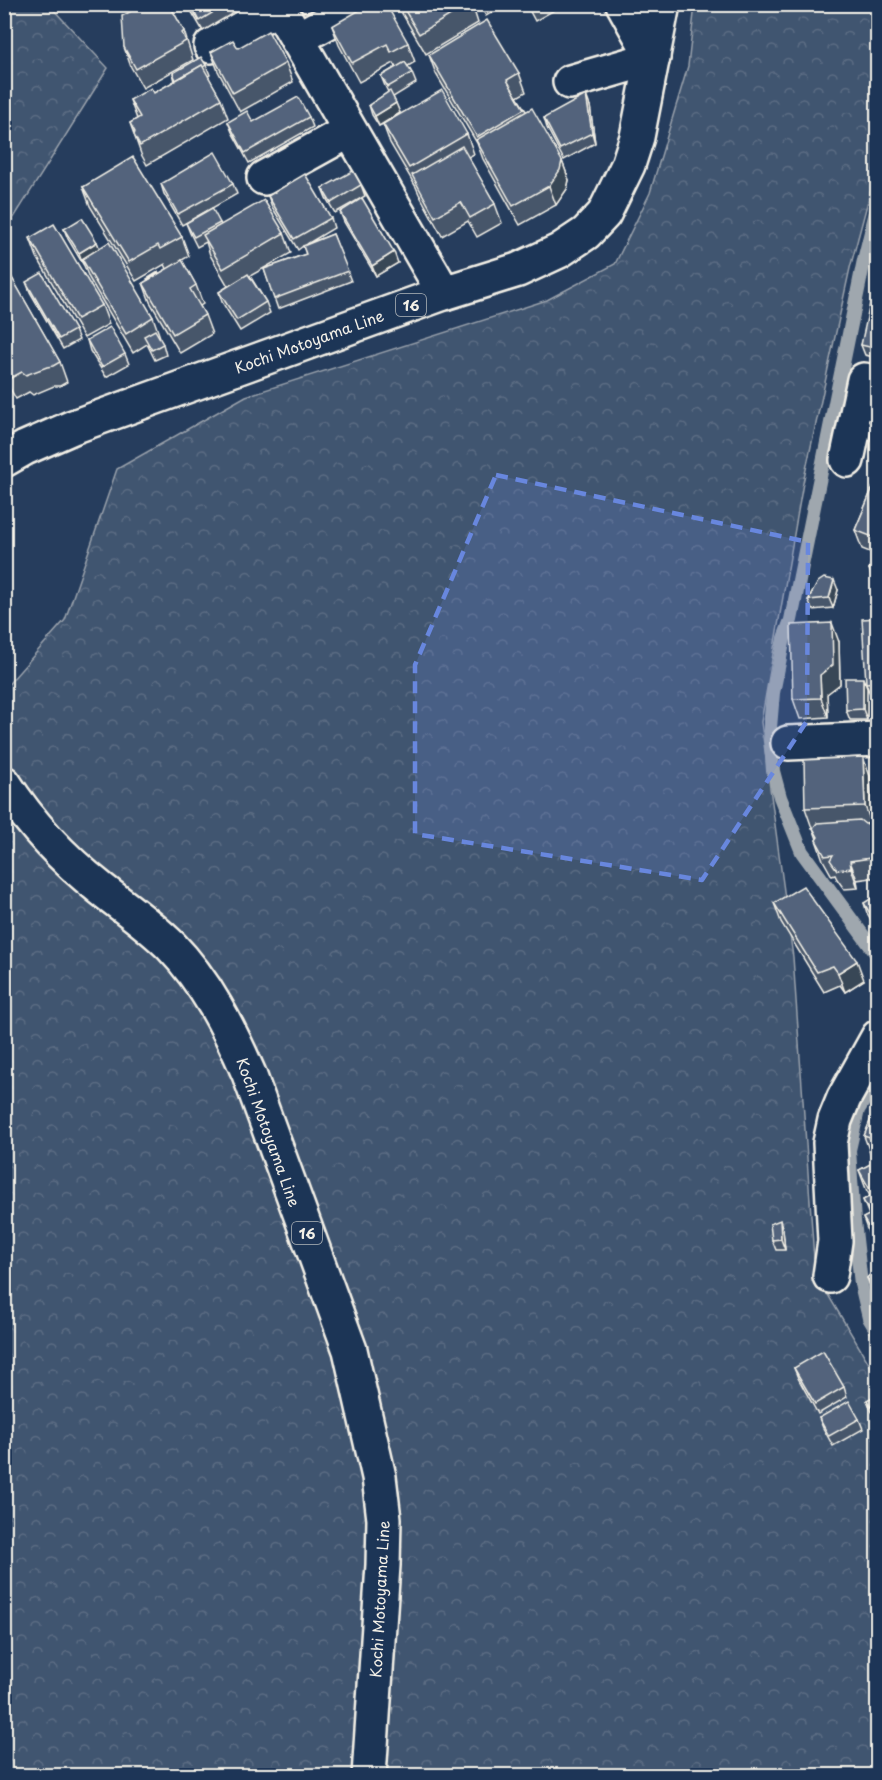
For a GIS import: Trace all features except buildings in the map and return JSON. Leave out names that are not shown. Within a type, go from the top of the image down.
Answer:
[{"type":"main road","points":[[297,39],[360,4]]},
{"type":"main road","points":[[570,82],[654,58],[623,4]]},
{"type":"main road","name":"Kochi Motoyama Line","points":[[4,460],[73,427],[444,293],[518,270],[559,251],[586,233],[604,214],[628,165],[654,58],[663,4]]},
{"type":"main road","points":[[211,46],[278,6],[444,293]]},
{"type":"main road","points":[[264,178],[350,131]]},
{"type":"main road","points":[[847,460],[864,380],[878,383]]},
{"type":"main road","points":[[788,743],[878,739]]},
{"type":"main road","name":"Kochi Motoyama Line","points":[[4,783],[40,830],[70,862],[172,947],[206,990],[231,1032],[249,1074],[350,1350],[379,1477],[384,1519],[383,1565],[369,1776]]},
{"type":"main road","points":[[830,1276],[834,1241],[830,1143],[835,1120],[844,1098],[878,1037]]},
{"type":"highlighted area","points":[[496,475],[808,542],[807,721],[702,880],[415,834],[415,665]]},
{"type":"green space","points":[[5,4],[49,5],[108,68],[5,232]]},
{"type":"green space","points":[[695,5],[877,5],[877,167],[850,268],[803,483],[761,722],[793,957],[815,1273],[877,1377],[877,1775],[5,1776],[5,688],[65,620],[117,469],[246,396],[547,300],[615,264],[650,193],[688,66]]},
{"type":"waterway","points":[[878,204],[864,260],[791,620],[784,638],[773,693],[770,728],[773,771],[780,797],[802,852],[878,956]]},
{"type":"waterway","points":[[878,1078],[858,1110],[849,1150],[861,1284],[869,1318],[878,1333]]}]
